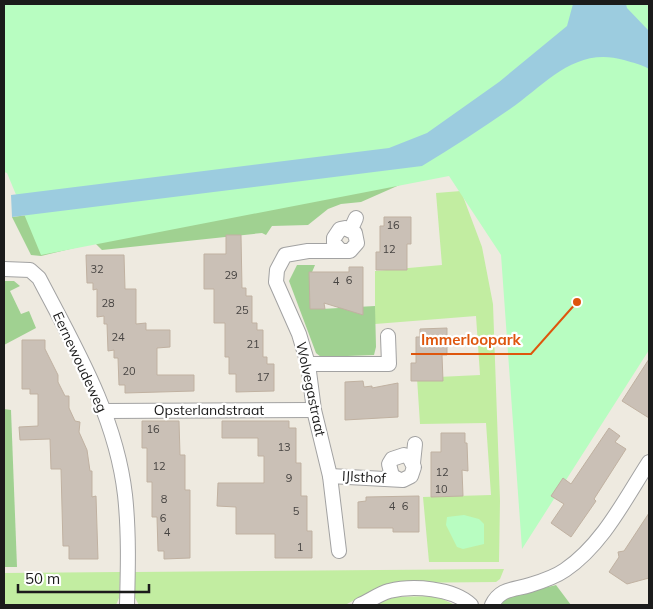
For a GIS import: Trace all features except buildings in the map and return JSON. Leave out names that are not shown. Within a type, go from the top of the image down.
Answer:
[{"type":"street","name":"Wolvegastraat","points":[[339,551],[330,476],[314,410],[308,364],[299,334],[276,282],[277,270],[285,255],[308,251],[350,251],[357,243],[353,224]]},
{"type":"street","name":"Eernewoudeweg","points":[[4,269],[30,270],[39,278],[84,363],[104,411],[125,494],[127,605]]},
{"type":"street","points":[[308,364],[389,364],[388,336]]},
{"type":"street","name":"Opsterlandstraat","points":[[104,411],[314,410]]},
{"type":"street","points":[[413,463],[415,444]]},
{"type":"street","name":"IJlsthof","points":[[330,476],[403,480],[411,476],[413,463],[404,455],[392,459],[389,471],[398,479]]},
{"type":"street","points":[[492,605],[496,597],[509,589],[530,585],[556,576],[579,560],[598,538],[649,462]]},
{"type":"street","points":[[360,605],[387,592],[445,590],[471,605]]},
{"type":"green space","points":[[4,4],[649,4],[649,350],[522,549],[501,255],[449,176],[41,255],[7,173],[4,172]]},
{"type":"green space","points":[[404,183],[361,202],[341,204],[328,209],[308,225],[272,226],[266,235],[262,233],[102,250],[95,243],[41,256],[31,255],[12,217],[262,186]]},
{"type":"green space","points":[[461,191],[482,247],[493,304],[500,501],[499,562],[429,562],[423,497],[491,495],[486,423],[420,424],[417,378],[480,375],[476,316],[375,324],[375,271],[442,265],[436,193]]},
{"type":"green space","points":[[297,265],[315,265],[310,277],[321,309],[375,306],[376,347],[374,355],[321,357],[316,353],[289,281]]},
{"type":"green space","points":[[4,281],[14,281],[20,286],[10,291],[21,314],[29,311],[36,328],[4,345]]},
{"type":"green space","points":[[4,409],[11,410],[17,567],[4,567]]},
{"type":"green space","points":[[464,515],[479,519],[484,524],[484,544],[463,549],[457,547],[446,525],[447,517]]},
{"type":"green space","points":[[504,569],[500,579],[496,582],[393,583],[384,585],[345,605],[139,605],[135,598],[135,572]]},
{"type":"green space","points":[[120,572],[119,598],[116,605],[4,605],[4,573]]},
{"type":"green space","points":[[556,585],[571,605],[501,605],[505,599]]},
{"type":"green space","points":[[436,596],[455,605],[376,605],[390,597]]},
{"type":"water","points":[[573,4],[626,4],[627,8],[649,31],[649,69],[624,60],[607,57],[591,58],[576,63],[562,70],[510,109],[422,166],[12,217],[11,195],[389,148],[427,133],[499,82],[567,26]]},
{"type":"place","name":"Immerloopark","points":[[577,302]]}]
